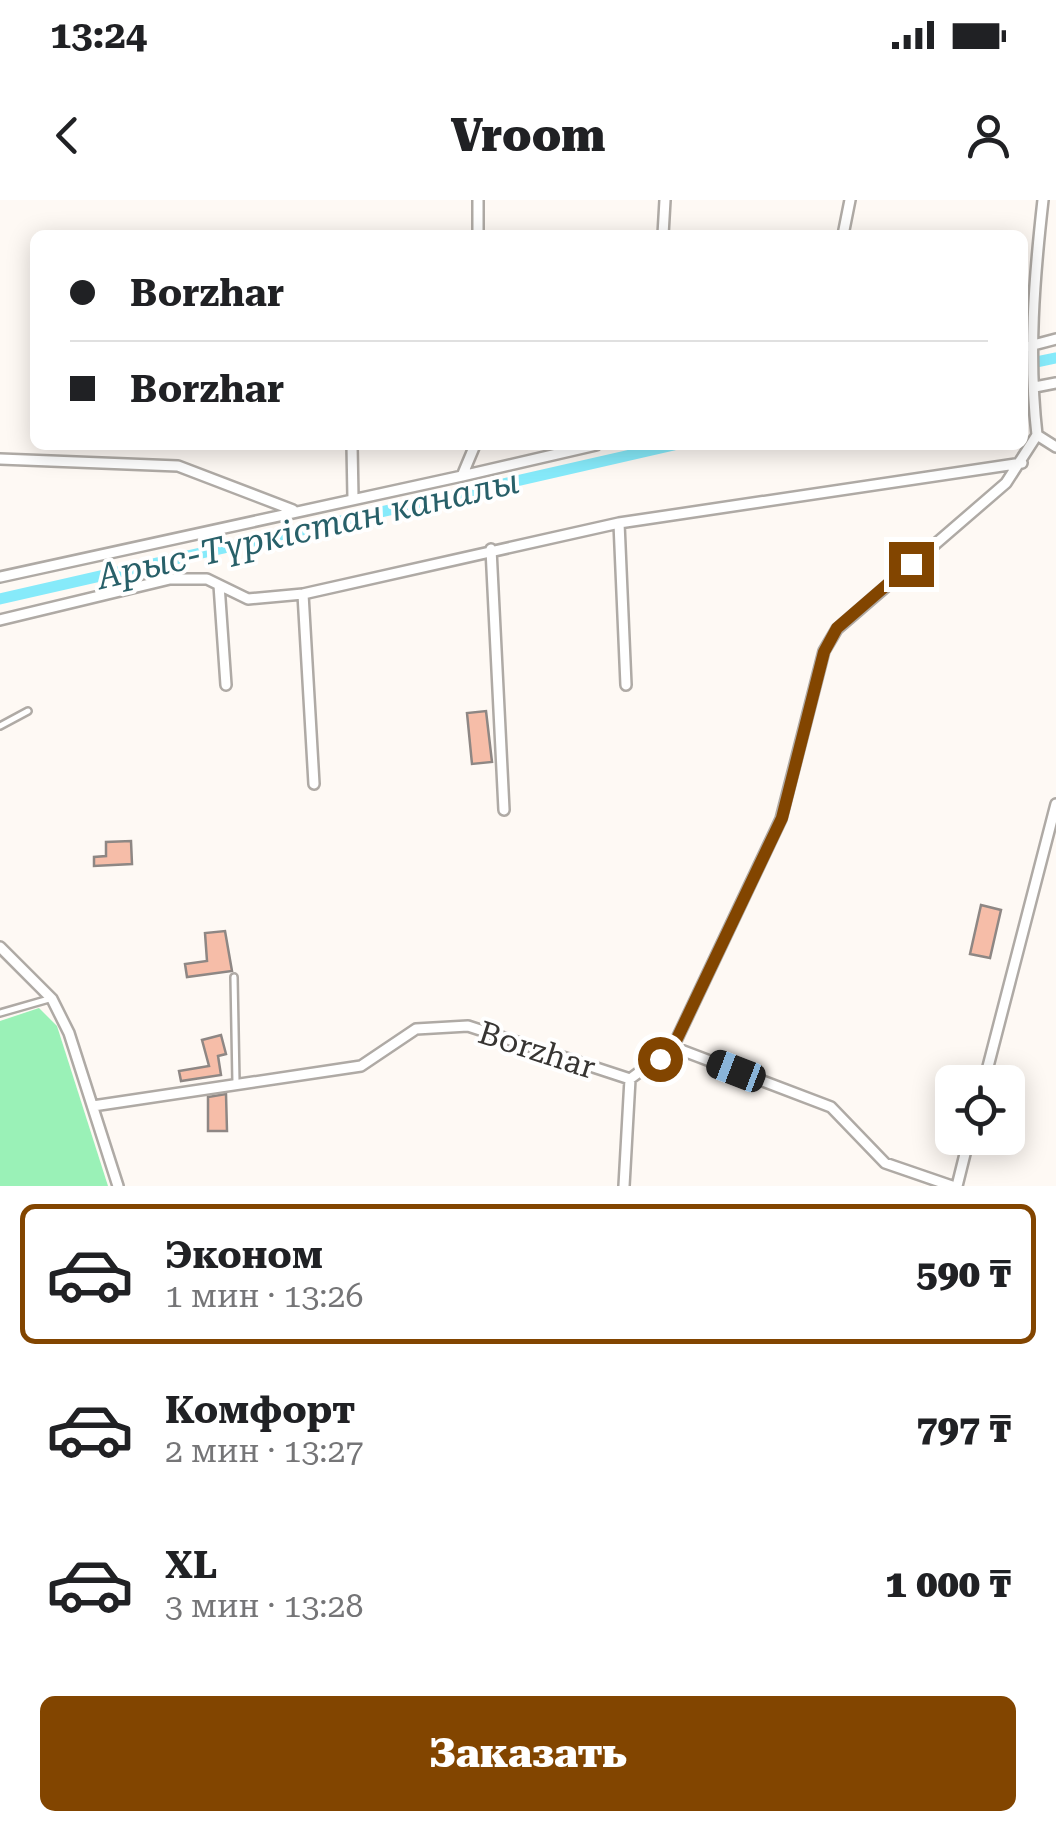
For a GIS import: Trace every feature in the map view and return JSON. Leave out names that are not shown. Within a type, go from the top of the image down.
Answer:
[{"type":"street","points":[[478,200],[478,230]]},
{"type":"street","points":[[663,230],[665,200]]},
{"type":"street","points":[[844,230],[850,200]]},
{"type":"street","points":[[1028,302],[1043,200]]},
{"type":"street","points":[[1056,338],[1029,350],[1034,369],[1037,436],[1056,446]]},
{"type":"street","points":[[1035,387],[1056,383]]},
{"type":"street","name":"Borzhar","points":[[93,1106],[361,1066],[416,1029],[468,1026],[630,1079],[673,1047],[782,818],[824,652],[837,628],[987,502],[1022,463],[1037,436]]},
{"type":"street","points":[[352,450],[353,498]]},
{"type":"street","points":[[462,476],[473,450]]},
{"type":"street","points":[[0,577],[574,450]]},
{"type":"street","points":[[0,459],[178,466],[296,511]]},
{"type":"street","points":[[0,620],[170,579],[207,579],[248,599],[303,594],[619,523],[1022,463]]},
{"type":"street","points":[[619,523],[626,685]]},
{"type":"street","points":[[491,549],[504,810]]},
{"type":"street","points":[[219,585],[226,685]]},
{"type":"street","points":[[303,594],[314,784]]},
{"type":"street","points":[[988,1065],[1056,804]]},
{"type":"street","points":[[0,946],[52,998],[69,1032],[118,1186]]},
{"type":"street","points":[[673,1047],[831,1107],[884,1163],[954,1186],[964,1155]]},
{"type":"street","points":[[624,1186],[630,1079]]},
{"type":"lane","points":[[0,726],[28,711]]},
{"type":"lane","points":[[234,977],[236,1082]]},
{"type":"lane","points":[[0,1012],[52,998]]},
{"type":"green space","points":[[39,1008],[57,1026],[108,1186],[0,1186],[0,1021]]},
{"type":"building","points":[[486,711],[492,762],[472,764],[467,713]]},
{"type":"building","points":[[131,841],[132,864],[94,866],[94,857],[106,856],[106,842]]},
{"type":"building","points":[[981,905],[1001,910],[990,958],[970,954]]},
{"type":"building","points":[[225,931],[232,971],[187,977],[185,964],[207,961],[205,933]]},
{"type":"building","points":[[221,1035],[226,1054],[218,1056],[221,1075],[181,1081],[179,1071],[209,1066],[202,1040]]},
{"type":"building","points":[[226,1094],[227,1131],[208,1131],[208,1097]]},
{"type":"waterway","name":"Арыс-Түркістан каналы","points":[[1028,364],[1056,358]]},
{"type":"waterway","name":"Арыс-Түркістан каналы","points":[[0,599],[652,450]]},
{"type":"route","points":[[660,1059],[673,1047],[782,818],[824,652],[837,628],[911,564]]}]
